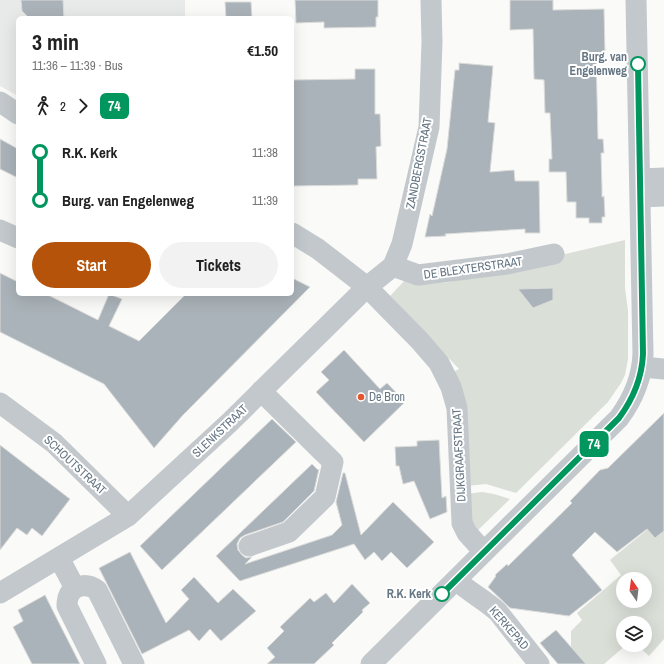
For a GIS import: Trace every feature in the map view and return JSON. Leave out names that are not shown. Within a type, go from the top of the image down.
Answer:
[{"type":"street","name":"ZANDBERGSTRAAT","points":[[367,287],[393,266],[402,244],[429,127],[432,42],[431,0]]},
{"type":"street","points":[[371,664],[619,418],[634,395],[643,367],[641,188],[636,0]]},
{"type":"street","points":[[0,102],[16,113]]},
{"type":"street","points":[[641,188],[664,178]]},
{"type":"street","points":[[641,188],[664,196]]},
{"type":"street","points":[[0,230],[16,237]]},
{"type":"street","name":"DIJKGRAAFSTRAAT","points":[[294,234],[318,249],[367,287],[439,363],[449,382],[455,397],[457,408],[462,523],[467,533],[484,552]]},
{"type":"street","name":"DE BLEXTERSTRAAT","points":[[393,266],[418,275],[507,264],[554,254]]},
{"type":"street","name":"SLENKSTRAAT","points":[[0,593],[128,516],[229,423],[367,287]]},
{"type":"street","points":[[643,367],[664,369]]},
{"type":"street","points":[[248,546],[290,532],[325,497],[333,462],[261,391]]},
{"type":"street","name":"SCHOUTSTRAAT","points":[[0,403],[54,443],[128,516]]},
{"type":"street","points":[[59,558],[75,588]]},
{"type":"street","name":"KERKEPAD","points":[[456,580],[466,590],[490,605],[498,612],[540,664]]},
{"type":"street","points":[[96,664],[67,606],[69,594],[75,588],[85,585],[97,590],[134,664]]},
{"type":"shaded area","points":[[0,0],[185,0],[185,16],[16,16],[16,95],[0,86]]},
{"type":"shaded area","points":[[625,240],[625,288],[628,311],[628,359],[625,375],[621,383],[608,402],[516,493],[486,484],[467,486],[453,372],[459,369],[390,296],[406,279],[426,284],[451,282],[455,276],[557,256]]},
{"type":"shaded area","points":[[482,492],[510,499],[476,532],[473,529],[467,494]]},
{"type":"shaded area","points":[[664,516],[664,639],[649,656],[645,652],[652,652],[652,616],[616,616],[616,652],[618,652],[604,664],[565,664],[571,649],[571,631],[582,620],[577,613],[616,579],[616,608],[652,608],[652,572],[619,572],[610,560]]},
{"type":"building","points":[[21,0],[63,0],[64,16],[27,16],[22,11]]},
{"type":"building","points":[[295,0],[378,0],[378,17],[376,17],[376,27],[324,28],[324,22],[296,23]]},
{"type":"building","points":[[510,0],[553,0],[553,10],[604,9],[605,53],[596,53],[598,139],[603,139],[604,153],[601,153],[602,197],[604,196],[605,217],[602,217],[602,223],[589,223],[589,218],[576,218],[576,202],[567,202],[566,172],[549,172],[549,159],[552,159],[550,113],[545,113],[544,80],[534,79],[533,29],[510,30]]},
{"type":"building","points":[[225,2],[251,2],[252,16],[226,16]]},
{"type":"building","points":[[459,63],[493,66],[488,122],[495,123],[490,172],[514,170],[515,181],[539,181],[540,233],[525,233],[525,229],[445,234],[446,236],[425,237],[430,214],[432,216],[447,149],[455,70],[459,70]]},
{"type":"building","points":[[355,69],[375,69],[375,114],[380,114],[381,146],[376,147],[377,179],[358,179],[358,185],[294,186],[294,80],[355,79]]},
{"type":"building","points":[[0,139],[16,148],[16,177],[0,169]]},
{"type":"building","points":[[0,273],[16,281],[16,296],[50,296],[98,320],[108,296],[114,296],[122,299],[109,326],[139,341],[184,296],[294,296],[294,279],[310,287],[183,415],[154,448],[104,384],[0,332]]},
{"type":"building","points":[[553,288],[553,300],[533,308],[518,289]]},
{"type":"building","name":"De Bron","points":[[344,350],[380,389],[387,383],[405,402],[364,442],[316,392],[329,380],[321,372]]},
{"type":"building","points":[[664,413],[664,531],[655,538],[647,529],[617,552],[595,532],[572,555],[602,590],[569,616],[510,608],[488,587],[496,576],[495,575],[507,564],[508,566],[572,503],[570,501],[600,470],[608,468]]},
{"type":"building","points":[[272,419],[296,442],[162,570],[140,546]]},
{"type":"building","points":[[439,440],[442,498],[446,496],[447,512],[430,519],[414,481],[403,484],[399,466],[396,466],[395,447],[417,446],[417,441]]},
{"type":"building","points":[[0,445],[70,499],[42,536],[32,528],[27,535],[17,528],[0,550]]},
{"type":"building","points":[[312,464],[318,470],[319,469],[314,491],[283,522],[240,538],[237,544],[238,550],[246,558],[252,557],[245,564],[332,535],[342,525],[336,502],[343,473],[345,473],[361,535],[393,502],[434,542],[407,568],[391,552],[382,561],[374,552],[365,560],[354,544],[240,581],[216,556]]},
{"type":"building","points":[[130,552],[166,623],[189,599],[181,590],[194,577],[218,603],[233,589],[256,611],[221,641],[210,629],[199,641],[189,630],[142,654],[99,568]]},
{"type":"building","points":[[352,584],[370,603],[332,643],[334,645],[314,664],[267,664],[275,657],[267,648],[284,631],[280,627],[310,598],[314,602],[326,593],[334,603]]},
{"type":"building","points":[[45,595],[80,664],[32,664],[13,627],[23,621],[18,610]]},
{"type":"building","points":[[556,630],[586,664],[558,664],[540,643]]},
{"type":"bus line","name":"74","points":[[442,594],[599,439],[619,418],[634,395],[643,367],[638,64]]},
{"type":"place","name":"Burg. van Engelenweg","points":[[638,64]]},
{"type":"place","name":"De Bron","points":[[361,397]]},
{"type":"place","name":"R.K. Kerk","points":[[442,594]]}]
